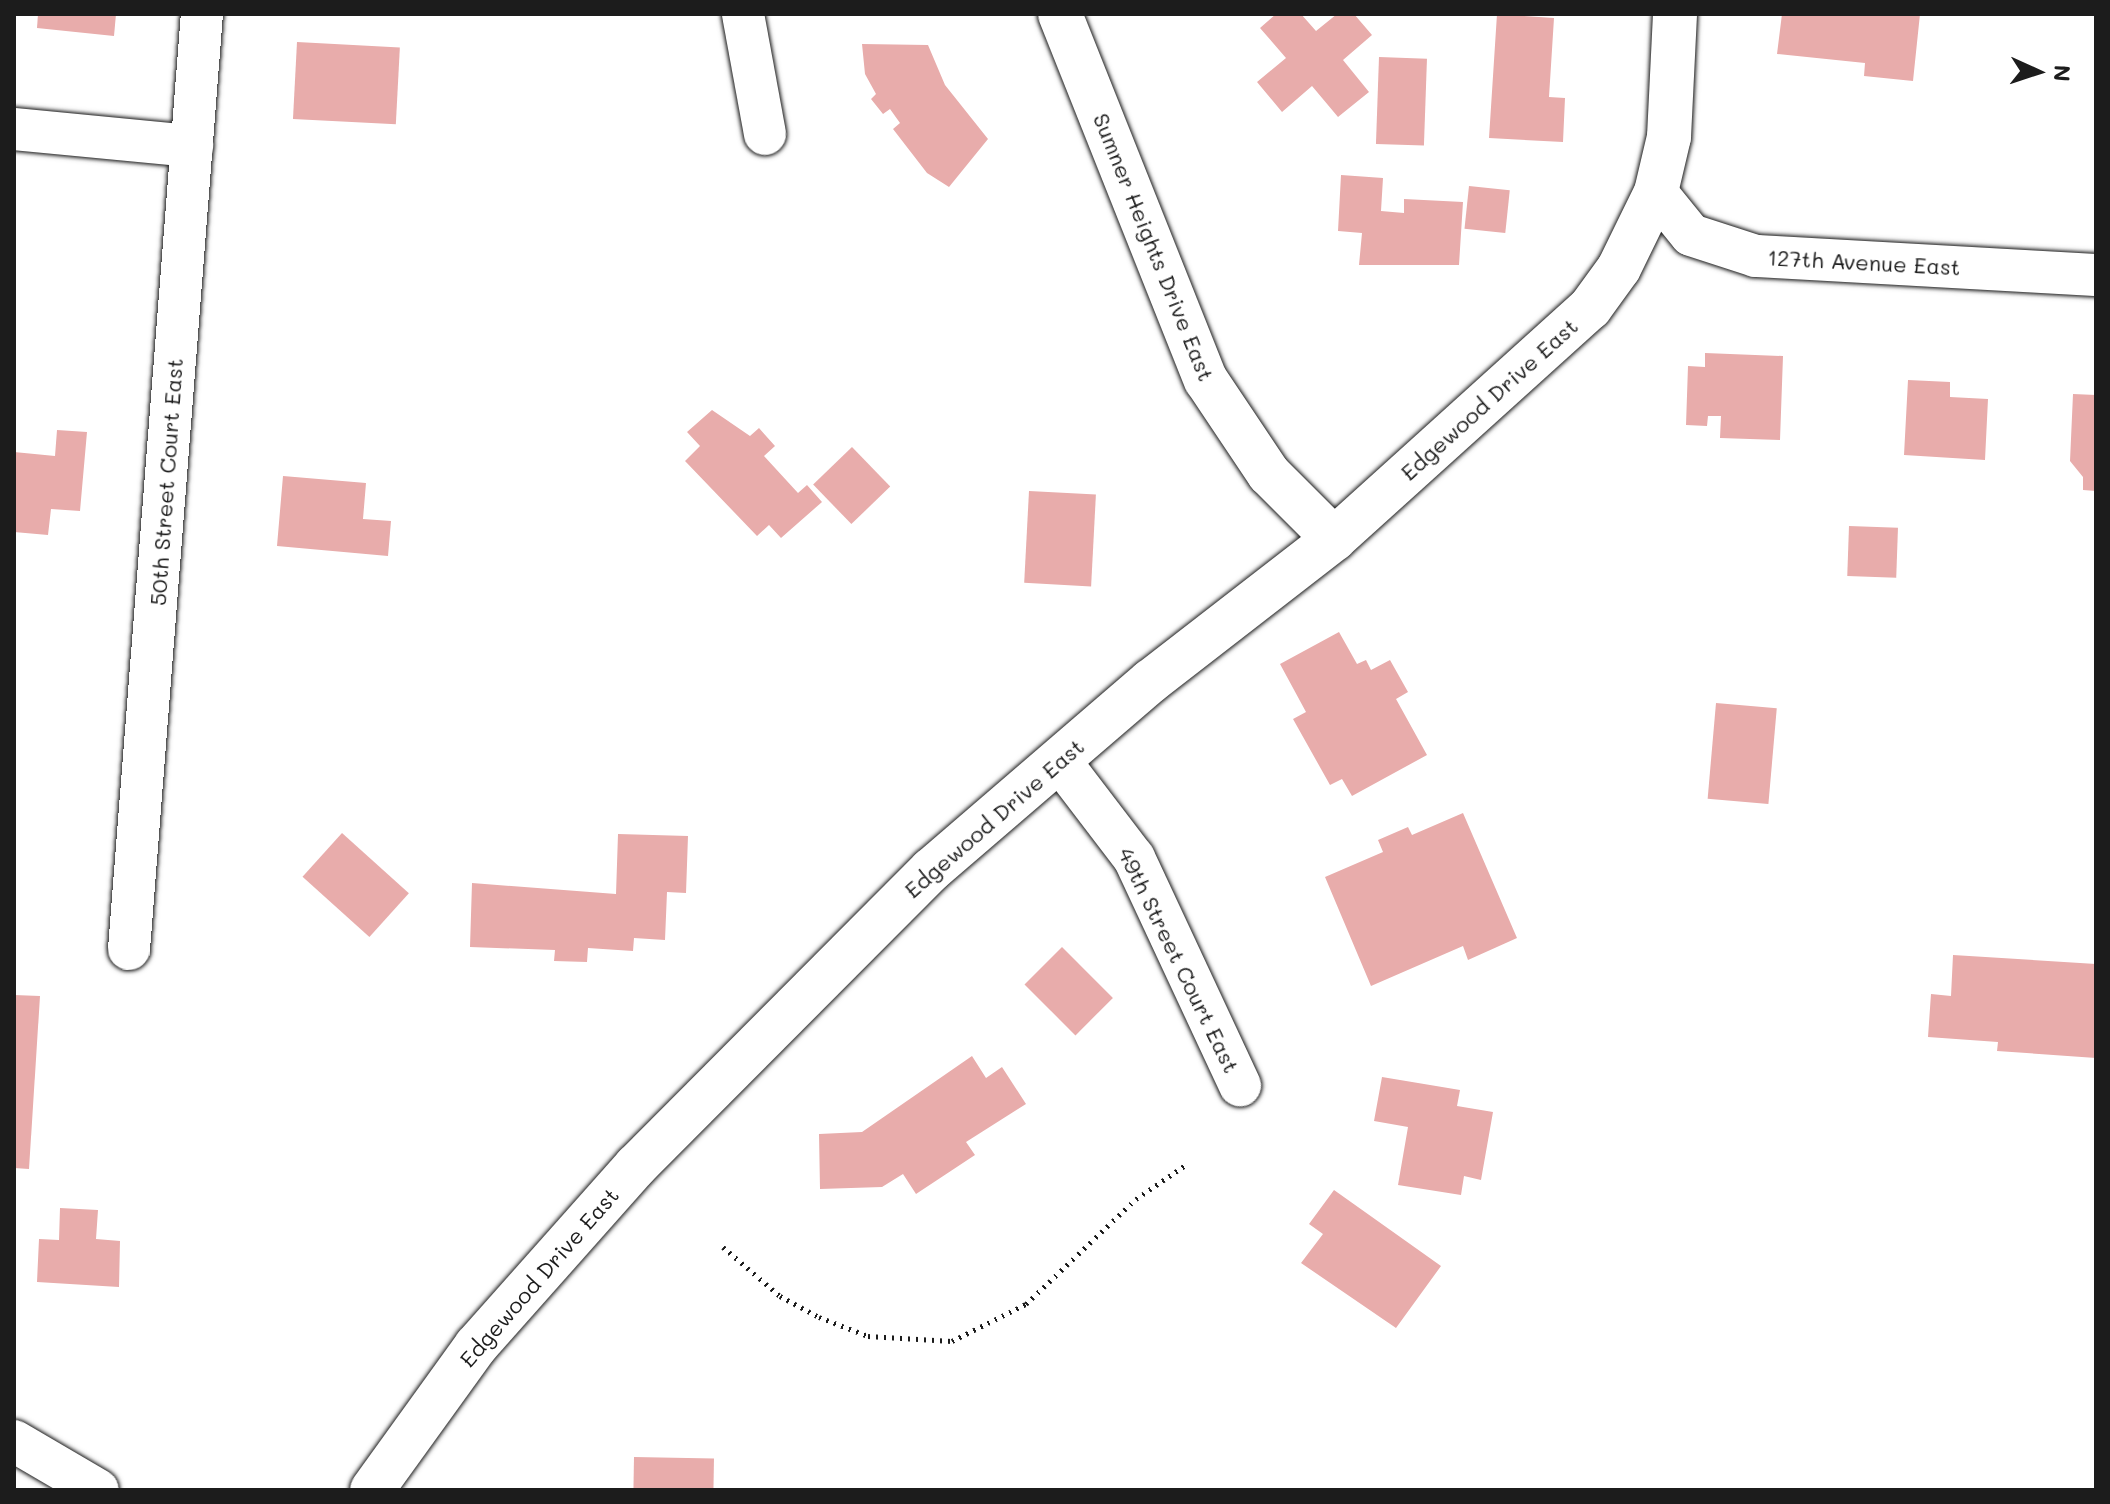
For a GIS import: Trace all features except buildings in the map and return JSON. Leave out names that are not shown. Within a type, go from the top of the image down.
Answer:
[{"type":"street","name":"50th Street Court East","points":[[129,949],[202,14]]},
{"type":"street","points":[[743,14],[765,134]]},
{"type":"street","name":"Sumner Heights Drive East","points":[[1060,14],[1206,380],[1269,474],[1334,539]]},
{"type":"street","name":"Edgewood Drive East","points":[[372,1490],[476,1346],[636,1166],[931,870],[1059,760],[1334,539],[1590,308],[1619,268],[1656,192],[1669,137],[1675,14]]},
{"type":"street","points":[[14,129],[192,146]]},
{"type":"street","name":"127th Avenue East","points":[[1656,192],[1691,235],[1756,256],[2096,275]]},
{"type":"street","name":"49th Street Court East","points":[[1059,760],[1134,858],[1240,1085]]},
{"type":"street","points":[[14,1441],[98,1490]]},
{"type":"path","points":[[723,1247],[780,1296],[819,1317],[882,1339],[952,1341],[1026,1304],[1136,1199],[1187,1164]]}]
